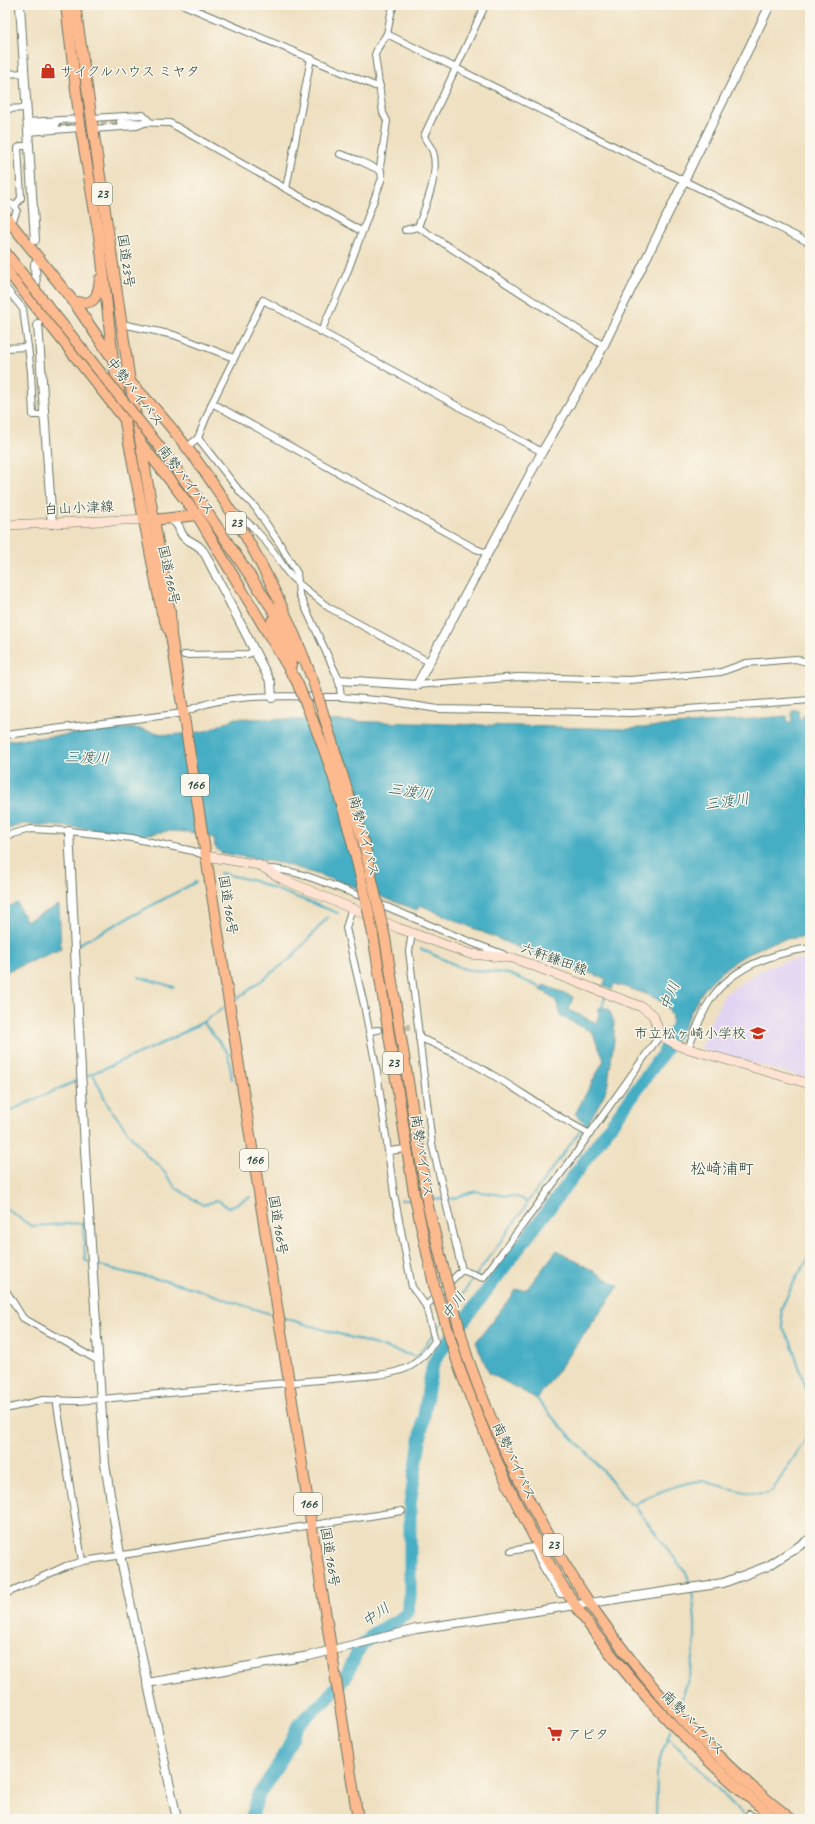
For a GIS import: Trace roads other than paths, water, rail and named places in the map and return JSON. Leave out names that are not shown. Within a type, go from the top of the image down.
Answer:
[{"type":"highway","name":"国道23号","points":[[66,5],[80,124],[100,242],[113,360],[143,519]]},
{"type":"highway","name":"国道23号","points":[[75,5],[130,382],[154,520]]},
{"type":"highway","name":"23","points":[[9,217],[73,301],[113,360],[130,382],[146,397],[203,469],[271,583],[284,608],[311,682]]},
{"type":"highway","points":[[73,301],[88,303],[94,300],[99,293],[100,242]]},
{"type":"highway","name":"中勢バイパス","points":[[5,252],[162,450],[236,554],[275,613],[311,682],[320,705]]},
{"type":"highway","name":"23","points":[[5,268],[142,444]]},
{"type":"highway","name":"23","points":[[124,339],[134,376],[146,397]]},
{"type":"highway","name":"南勢バイパス","points":[[142,444],[194,515],[297,682],[327,758],[356,854],[373,934],[416,1206],[434,1285],[459,1368],[502,1472],[536,1539],[575,1606],[621,1667],[680,1725],[743,1793],[775,1819]]},
{"type":"highway","points":[[154,520],[194,515]]},
{"type":"highway","name":"国道166号","points":[[143,519],[162,613],[171,635]]},
{"type":"highway","name":"国道166号","points":[[154,520],[170,612],[171,635],[330,1650],[358,1819]]},
{"type":"highway","name":"中勢バイパス","points":[[236,554],[286,650],[297,682]]},
{"type":"highway","name":"南勢バイパス","points":[[320,705],[337,753],[364,844],[384,938],[428,1206],[444,1275],[467,1356],[509,1462],[544,1530],[589,1604],[672,1717]]},
{"type":"highway","name":"南勢バイパス","points":[[680,1725],[698,1738],[762,1796],[791,1819]]},
{"type":"main road","name":"白山小津線","points":[[5,525],[143,519],[154,520]]},
{"type":"main road","name":"六軒鎌田線","points":[[206,856],[259,865],[282,879],[412,933],[470,954],[512,958],[598,990],[648,1011],[655,1020],[660,1035]]},
{"type":"main road","points":[[660,1035],[683,1047],[810,1084]]},
{"type":"street","points":[[20,5],[34,240]]},
{"type":"street","points":[[184,5],[375,86],[380,86]]},
{"type":"street","points":[[321,332],[347,273],[361,231],[370,213],[382,178],[381,171],[387,121],[383,113],[375,55],[378,46],[387,34],[389,16],[394,5]]},
{"type":"street","points":[[418,227],[432,186],[434,171],[433,151],[427,144],[424,136],[483,10],[478,5]]},
{"type":"street","points":[[417,685],[542,452],[604,346],[770,5]]},
{"type":"street","points":[[387,34],[810,243]]},
{"type":"street","points":[[286,189],[312,58]]},
{"type":"street","points":[[5,74],[25,73]]},
{"type":"street","points":[[5,109],[27,108]]},
{"type":"street","points":[[91,118],[142,116],[149,121]]},
{"type":"street","points":[[92,129],[137,126],[149,121]]},
{"type":"street","points":[[120,122],[170,122],[361,231]]},
{"type":"street","points":[[28,127],[80,124]]},
{"type":"street","points":[[28,127],[80,124]]},
{"type":"street","points":[[28,127],[56,125]]},
{"type":"street","points":[[9,217],[17,210],[15,206],[21,198],[18,148],[21,146],[29,146]]},
{"type":"street","points":[[340,154],[358,160],[381,171]]},
{"type":"street","points":[[5,200],[15,206]]},
{"type":"street","points":[[405,230],[418,227],[604,346]]},
{"type":"street","points":[[35,264],[37,297]]},
{"type":"street","points":[[5,287],[23,308],[31,372],[33,416],[45,415]]},
{"type":"street","points":[[187,447],[198,438],[212,403],[263,300],[542,452]]},
{"type":"street","points":[[38,324],[52,524]]},
{"type":"street","points":[[122,324],[174,335],[234,358]]},
{"type":"street","points":[[5,348],[28,347]]},
{"type":"street","points":[[212,403],[476,549],[487,553]]},
{"type":"street","points":[[198,438],[236,488],[254,507],[280,544],[297,573],[299,594],[339,680],[341,697]]},
{"type":"street","points":[[227,508],[247,520],[289,576],[328,607],[429,662]]},
{"type":"street","points":[[181,532],[185,522],[194,515]]},
{"type":"street","points":[[170,519],[176,522],[185,538],[195,542],[203,551],[271,683],[272,698]]},
{"type":"street","points":[[184,655],[248,654],[255,651]]},
{"type":"street","points":[[339,680],[417,685],[518,677],[630,680],[721,672],[746,663],[796,659],[810,663]]},
{"type":"street","points":[[5,735],[184,714],[193,708],[228,700],[272,698],[341,697],[387,701],[438,710],[633,714],[810,700]]},
{"type":"street","points":[[5,836],[30,829],[69,831],[132,838],[193,851],[206,856]]},
{"type":"street","points":[[69,831],[97,1360],[106,1472],[120,1555],[177,1819]]},
{"type":"street","points":[[267,869],[281,869],[311,877],[400,912],[464,941],[512,958]]},
{"type":"street","points":[[5,1409],[33,1401],[59,1399],[78,1401],[398,1372],[420,1361],[425,1356],[435,1341],[426,1306],[412,1287],[394,1194],[389,1151],[369,1031],[346,928],[352,908]]},
{"type":"street","points":[[412,933],[409,951],[432,1144],[462,1270]]},
{"type":"street","points":[[683,1047],[712,996],[724,984],[761,961],[785,952],[810,948]]},
{"type":"street","points":[[410,1027],[417,1026]]},
{"type":"street","points":[[369,1031],[378,1030]]},
{"type":"street","points":[[462,1270],[472,1272],[483,1278],[587,1132],[660,1035]]},
{"type":"street","points":[[419,1038],[429,1041],[476,1064],[563,1120],[587,1132]]},
{"type":"street","points":[[418,1146],[432,1144]]},
{"type":"street","points":[[389,1151],[406,1148]]},
{"type":"street","points":[[426,1306],[462,1270]]},
{"type":"street","points":[[5,1289],[23,1318],[97,1360]]},
{"type":"street","points":[[59,1399],[57,1405],[82,1561]]},
{"type":"street","points":[[5,1594],[66,1566],[82,1561],[311,1524],[329,1523],[402,1511]]},
{"type":"street","points":[[147,1683],[309,1656],[416,1629],[723,1583],[757,1572],[784,1558],[810,1539]]},
{"type":"street","points":[[511,1550],[533,1547],[560,1594],[568,1594]]},
{"type":"street","points":[[748,1814],[757,1819]]},
{"type":"water","name":"三渡川","points":[[792,710],[798,710],[799,719],[803,719],[803,715],[810,715],[810,936],[774,942],[746,955],[728,966],[706,987],[690,1013],[678,1039],[667,1033],[672,1021],[671,1013],[666,1006],[659,1000],[641,992],[614,984],[612,990],[603,986],[606,979],[512,945],[420,905],[417,910],[344,883],[285,864],[221,853],[215,847],[214,838],[189,832],[169,831],[142,835],[72,827],[23,824],[5,830],[5,741],[135,728],[168,735],[195,733],[209,730],[236,718],[626,729],[787,716],[788,722],[792,722]]},
{"type":"water","points":[[17,903],[26,921],[59,905],[61,949],[5,972],[5,908]]},
{"type":"water","points":[[544,985],[573,997],[569,1010],[596,1023],[599,1014],[597,1009],[602,1007],[609,1009],[614,1022],[614,1040],[608,1083],[604,1095],[587,1125],[575,1114],[604,1060],[592,1032],[561,1016],[555,1000],[541,990]]},
{"type":"water","points":[[557,1250],[619,1286],[537,1399],[489,1373],[476,1342],[516,1290],[527,1289]]},
{"type":"waterway","points":[[220,873],[251,880],[338,913]]},
{"type":"waterway","points":[[77,945],[196,882]]},
{"type":"waterway","points":[[232,1003],[290,959],[328,917]]},
{"type":"waterway","points":[[421,949],[464,969],[510,974],[544,989]]},
{"type":"waterway","points":[[139,977],[174,987]]},
{"type":"waterway","points":[[602,1008],[605,997]]},
{"type":"waterway","points":[[84,1077],[165,1042],[203,1022],[227,1006]]},
{"type":"waterway","points":[[203,1022],[228,1053],[232,1079]]},
{"type":"waterway","name":"中川","points":[[251,1819],[259,1794],[283,1758],[298,1725],[324,1702],[348,1673],[357,1652],[372,1635],[399,1620],[407,1612],[410,1597],[410,1504],[433,1364],[440,1352],[579,1169],[664,1052],[675,1029]]},
{"type":"waterway","points":[[93,1074],[109,1107],[147,1156],[159,1165],[176,1188],[203,1205],[218,1200],[228,1208],[250,1197]]},
{"type":"waterway","points":[[5,1113],[78,1080]]},
{"type":"waterway","points":[[431,1199],[452,1199],[475,1191],[521,1198],[527,1203],[585,1124]]},
{"type":"waterway","points":[[401,1200],[412,1200]]},
{"type":"waterway","points":[[456,1303],[527,1203]]},
{"type":"waterway","points":[[5,1208],[31,1226],[83,1223],[85,1260],[89,1262]]},
{"type":"waterway","points":[[810,1257],[796,1278],[781,1309],[783,1329],[791,1342],[807,1391],[810,1392]]},
{"type":"waterway","points":[[95,1264],[203,1291],[275,1315]]},
{"type":"waterway","points":[[281,1317],[417,1357],[432,1336]]},
{"type":"waterway","points":[[435,1332],[442,1323]]},
{"type":"waterway","points":[[537,1399],[553,1418],[595,1461],[629,1503],[634,1505],[686,1573],[691,1586]]},
{"type":"waterway","points":[[634,1505],[667,1489],[702,1481],[748,1492],[766,1493],[772,1491],[810,1433]]},
{"type":"waterway","points":[[678,1709],[692,1665],[694,1651],[695,1623],[692,1591]]},
{"type":"waterway","points":[[656,1819],[657,1773],[661,1755],[671,1728]]},
{"type":"waterway","points":[[668,1737],[747,1819]]},
{"type":"tunnel","points":[[56,125],[120,122]]},
{"type":"tunnel","points":[[378,1030],[410,1027]]},
{"type":"place","name":"サイクルハウス ミヤタ","points":[[48,71]]},
{"type":"place","name":"市立松ヶ崎小学校","points":[[758,1033]]},
{"type":"place","name":"アピタ","points":[[555,1734]]},
{"type":"district","name":"松崎浦町","points":[[722,1169]]}]
